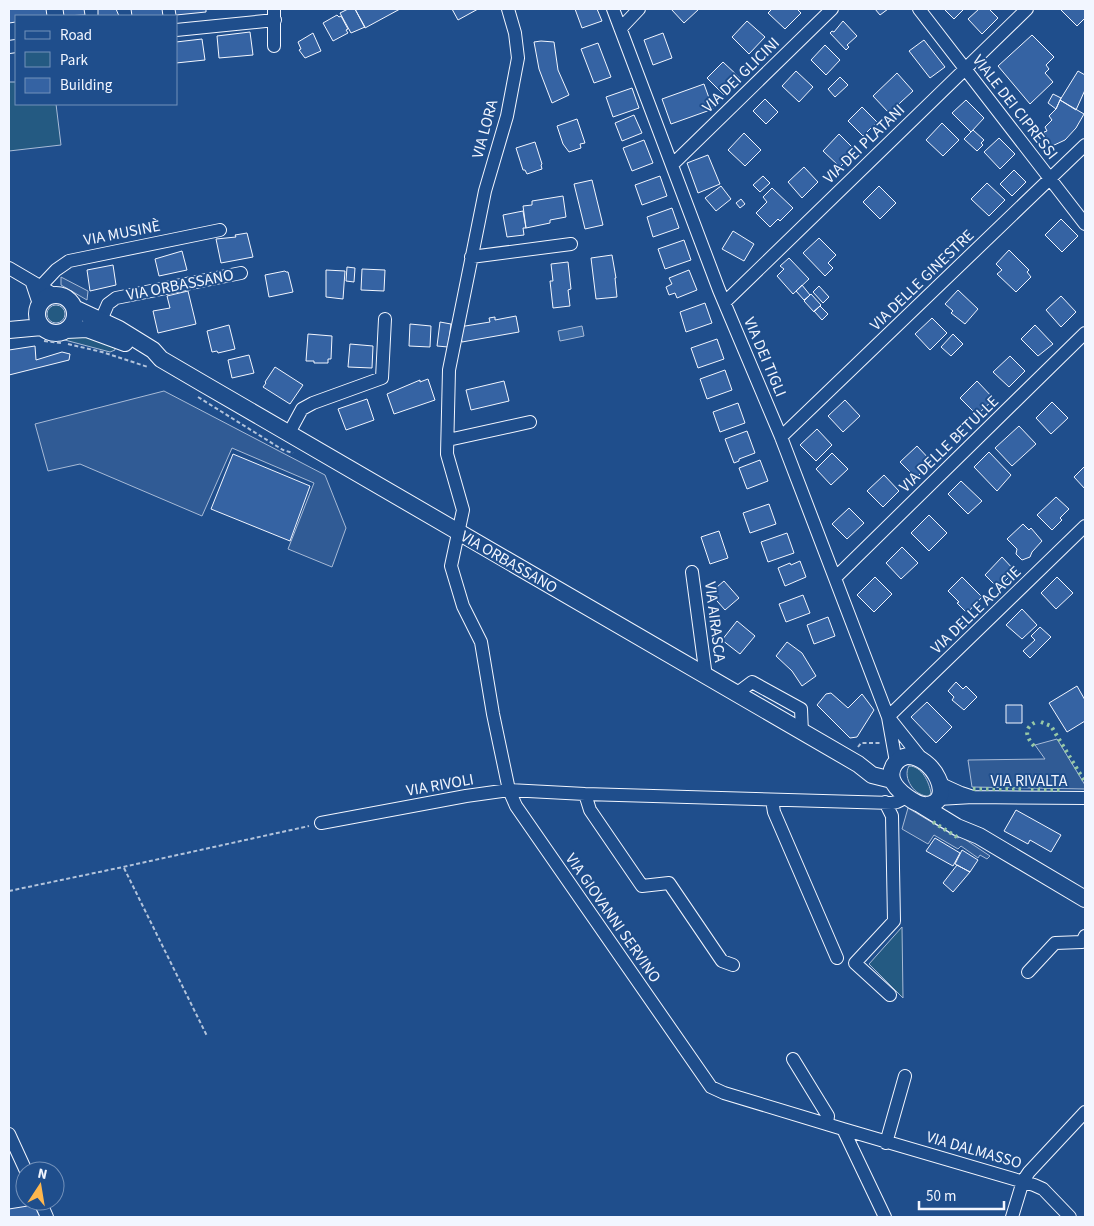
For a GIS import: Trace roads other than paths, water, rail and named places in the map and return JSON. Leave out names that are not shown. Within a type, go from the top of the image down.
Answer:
[{"type":"main road","points":[[9,330],[39,315],[49,296],[55,295],[67,298],[74,308],[74,320],[66,330],[54,333],[39,315]]},
{"type":"main road","name":"VIA ORBASSANO","points":[[74,308],[101,320],[153,350],[162,358],[289,433],[858,764],[894,769],[900,757],[921,758]]},
{"type":"main road","points":[[9,322],[39,315]]},
{"type":"main road","name":"VIA ORBASSANO","points":[[66,330],[80,329],[93,331],[113,338],[148,355],[162,358]]},
{"type":"main road","points":[[921,758],[934,771],[946,809],[979,836]]},
{"type":"main road","points":[[894,769],[907,797],[957,827],[979,836],[1085,899]]},
{"type":"main road","points":[[921,805],[928,805],[939,791]]},
{"type":"street","name":"VIA LORA","points":[[458,532],[463,510],[447,454],[449,370],[485,190],[508,116],[518,58],[515,33],[508,9]]},
{"type":"street","name":"VIA DEI TIGLI","points":[[614,9],[725,302],[781,437],[888,718],[894,769]]},
{"type":"street","points":[[621,28],[640,9]]},
{"type":"street","name":"VIA DEI GLICINI","points":[[673,164],[832,9]]},
{"type":"street","name":"VIALE DEI CIPRESSI","points":[[919,9],[1085,224]]},
{"type":"street","name":"VIA DEI PLATANI","points":[[725,302],[1027,9]]},
{"type":"street","points":[[178,30],[274,14],[274,46]]},
{"type":"street","name":"VIA DELLE GINESTRE","points":[[781,437],[1085,145]]},
{"type":"street","name":"VIA MUSINÈ","points":[[36,285],[69,260],[220,230]]},
{"type":"street","points":[[472,257],[571,244]]},
{"type":"street","points":[[9,268],[55,295]]},
{"type":"street","name":"VIA ORBASSANO","points":[[101,320],[108,304],[116,298],[241,273]]},
{"type":"street","points":[[36,285],[39,315]]},
{"type":"street","points":[[289,433],[302,409],[382,378],[385,319]]},
{"type":"street","name":"VIA DELLE BETULLE","points":[[835,578],[1085,333]]},
{"type":"street","points":[[448,440],[530,422]]},
{"type":"street","name":"VIA DELLE ACACIE","points":[[888,718],[1085,526]]},
{"type":"street","name":"VIA GIOVANNI SERVINO","points":[[458,532],[451,566],[463,606],[482,642],[493,714],[509,790],[516,806],[711,1087],[724,1093],[843,1129]]},
{"type":"street","name":"VIA AIRASCA","points":[[692,572],[706,677]]},
{"type":"street","name":"VIA DEI TIGLI","points":[[888,718],[921,758]]},
{"type":"street","points":[[890,995],[855,963],[894,921],[892,816],[885,802],[894,769]]},
{"type":"street","name":"VIA RIVOLI","points":[[321,823],[466,796],[509,790],[584,794],[885,802],[897,802],[907,797]]},
{"type":"street","name":"VIA RIVALTA","points":[[939,791],[973,797],[1085,798]]},
{"type":"street","points":[[584,794],[590,810],[642,886],[669,883],[722,961],[733,965]]},
{"type":"street","points":[[772,800],[774,812],[838,958]]},
{"type":"street","points":[[1028,972],[1054,943],[1082,942],[1085,936]]},
{"type":"street","points":[[793,1059],[828,1116],[827,1124]]},
{"type":"street","points":[[886,1143],[905,1076]]},
{"type":"street","points":[[1012,1217],[1023,1181],[1029,1172],[1085,1112]]},
{"type":"street","points":[[843,1129],[885,1217]]},
{"type":"street","name":"VIA DALMASSO","points":[[843,1129],[886,1143],[1023,1181],[1043,1189],[1070,1217]]},
{"type":"street","points":[[9,1134],[21,1161]]}]
